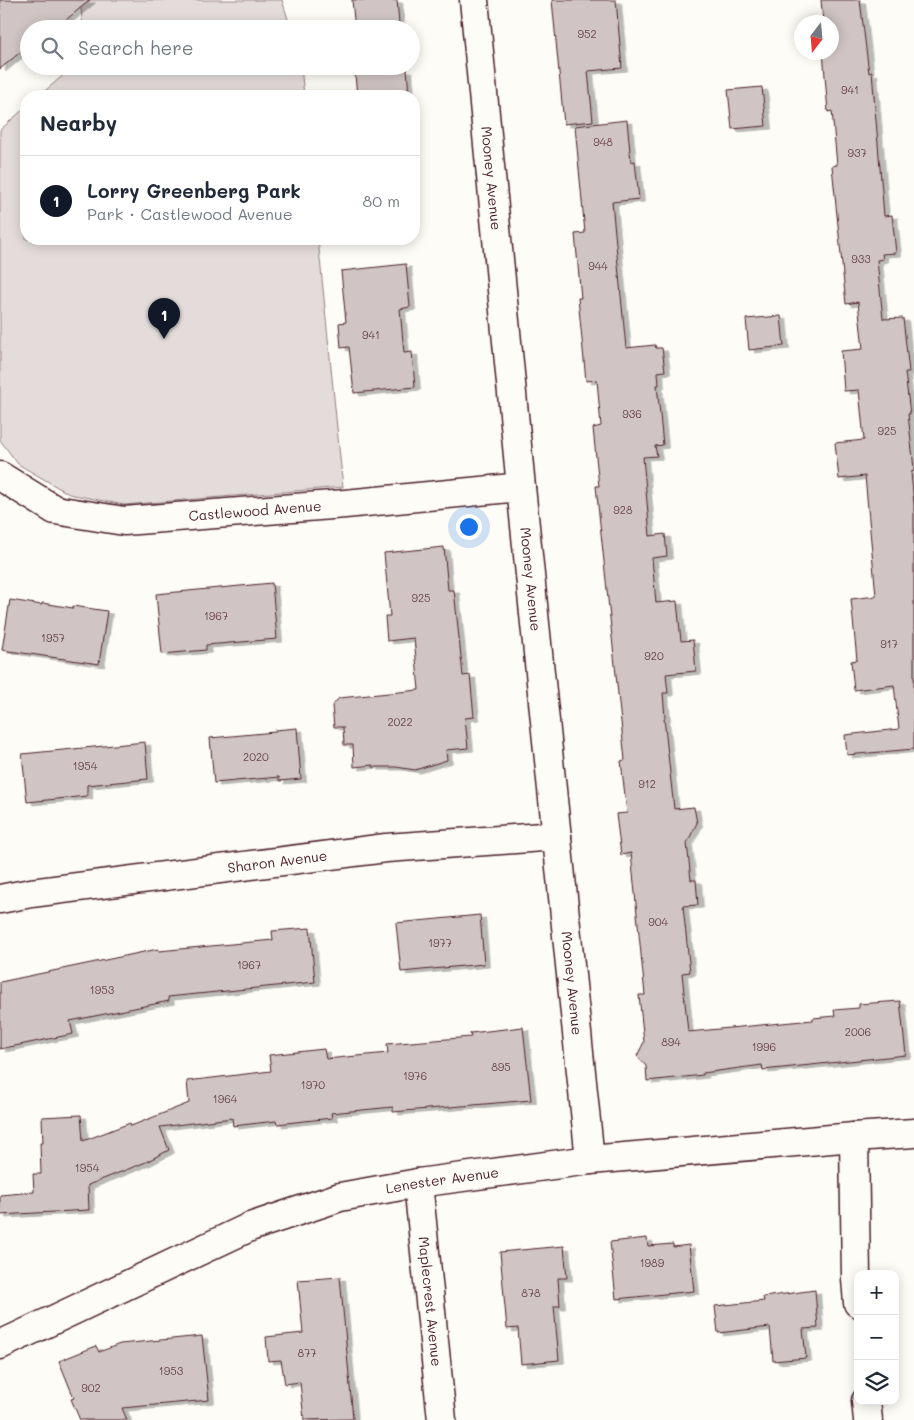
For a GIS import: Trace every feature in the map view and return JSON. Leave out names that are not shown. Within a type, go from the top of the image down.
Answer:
[{"type":"street","name":"Mooney Avenue","points":[[474,0],[521,487],[590,1160]]},
{"type":"street","name":"Castlewood Avenue","points":[[0,476],[55,510],[124,522],[521,487]]},
{"type":"street","name":"Sharon Avenue","points":[[0,899],[31,893],[386,848],[558,836]]},
{"type":"street","name":"Lenester Avenue","points":[[0,1345],[250,1228],[340,1197],[418,1183],[590,1160],[914,1133]]},
{"type":"street","points":[[854,1137],[856,1270]]},
{"type":"street","name":"Maplecrest Avenue","points":[[418,1183],[442,1420]]},
{"type":"street","points":[[866,1405],[868,1420]]},
{"type":"shaded area","points":[[80,0],[282,0],[288,20],[82,20]]},
{"type":"shaded area","points":[[64,75],[302,75],[303,90],[46,90]]},
{"type":"shaded area","points":[[20,112],[20,245],[319,245],[343,487],[124,505],[69,494],[18,464],[0,440],[0,130]]},
{"type":"building","points":[[0,0],[90,0],[66,20],[20,20],[20,52],[0,69]]},
{"type":"building","points":[[352,0],[397,0],[399,20],[354,20]]},
{"type":"building","points":[[552,0],[616,0],[622,68],[588,71],[593,121],[564,124]]},
{"type":"building","points":[[821,0],[860,0],[869,73],[872,72],[884,216],[892,215],[896,253],[882,254],[883,259],[877,260],[883,319],[903,318],[909,372],[905,372],[914,469],[911,472],[914,505],[914,749],[847,755],[845,735],[899,729],[894,685],[854,690],[851,661],[857,660],[851,599],[876,596],[865,476],[839,479],[835,443],[864,440],[859,390],[844,391],[841,351],[863,349],[858,302],[846,304],[832,166],[837,165],[832,111],[828,112],[824,60],[839,60],[839,15],[822,15]]},
{"type":"building","points":[[355,75],[407,75],[409,90],[356,90]]},
{"type":"building","points":[[762,87],[766,126],[732,129],[728,90]]},
{"type":"building","points":[[627,120],[631,162],[635,161],[639,199],[612,202],[626,348],[655,345],[656,348],[662,348],[665,371],[658,372],[659,385],[657,385],[663,445],[655,446],[657,456],[643,457],[650,536],[665,534],[667,556],[652,558],[656,603],[677,601],[681,641],[693,640],[696,671],[666,674],[668,693],[663,693],[674,809],[694,807],[697,823],[687,843],[691,880],[696,880],[698,905],[683,906],[690,972],[682,973],[688,1032],[813,1020],[813,1018],[835,1016],[834,1010],[859,1008],[859,1004],[900,1001],[906,1055],[763,1070],[762,1065],[703,1073],[703,1075],[647,1081],[646,1066],[637,1056],[644,1042],[639,995],[645,995],[631,853],[621,855],[616,814],[627,813],[621,761],[625,760],[596,486],[599,486],[593,428],[601,426],[597,380],[586,381],[578,298],[581,298],[575,234],[585,233],[575,126]]},
{"type":"building","points":[[406,264],[410,307],[400,309],[404,353],[412,352],[415,387],[354,393],[349,347],[341,348],[339,323],[346,322],[341,271]]},
{"type":"building","points":[[781,316],[784,346],[749,350],[746,319]]},
{"type":"building","points":[[444,547],[448,590],[454,590],[463,676],[470,675],[474,717],[465,718],[468,748],[446,750],[447,760],[415,770],[396,767],[373,767],[373,765],[354,767],[353,745],[344,745],[343,727],[334,727],[332,706],[339,698],[419,690],[414,638],[387,641],[385,616],[390,616],[384,553]]},
{"type":"building","points":[[272,583],[277,639],[206,645],[206,650],[162,654],[156,594]]},
{"type":"building","points":[[10,600],[107,611],[99,664],[2,650]]},
{"type":"building","points":[[297,728],[301,779],[279,781],[279,777],[214,783],[210,738]]},
{"type":"building","points":[[145,742],[148,779],[87,785],[87,796],[27,802],[22,754]]},
{"type":"building","points":[[480,915],[484,964],[401,972],[396,923]]},
{"type":"building","points":[[310,928],[315,982],[168,997],[169,1001],[70,1021],[73,1034],[0,1049],[0,982],[158,949],[159,951],[273,940],[272,931]]},
{"type":"building","points":[[523,1027],[531,1100],[393,1112],[393,1107],[331,1113],[332,1118],[277,1124],[276,1121],[233,1126],[232,1118],[160,1127],[169,1150],[146,1162],[88,1185],[89,1210],[0,1215],[0,1195],[34,1192],[33,1174],[41,1174],[40,1143],[43,1143],[42,1117],[81,1115],[83,1141],[130,1123],[131,1126],[189,1103],[187,1081],[271,1071],[269,1055],[324,1049],[326,1059],[388,1053],[387,1044],[471,1037],[470,1033]]},
{"type":"building","points":[[647,1238],[648,1246],[673,1244],[673,1247],[689,1245],[694,1291],[616,1299],[610,1242]]},
{"type":"building","points":[[564,1246],[567,1278],[558,1278],[560,1306],[554,1306],[559,1360],[521,1364],[518,1328],[507,1329],[500,1252]]},
{"type":"building","points":[[340,1277],[353,1419],[304,1420],[300,1382],[285,1384],[281,1360],[268,1361],[266,1337],[303,1333],[298,1280]]},
{"type":"building","points":[[815,1290],[818,1328],[803,1329],[806,1358],[773,1361],[770,1327],[718,1333],[715,1306],[764,1301],[763,1297]]},
{"type":"building","points":[[202,1336],[209,1400],[122,1408],[127,1420],[80,1420],[71,1399],[74,1398],[59,1361],[96,1346],[99,1352],[120,1344]]},
{"type":"place","name":"Lorry Greenberg Park","points":[[164,339]]}]
